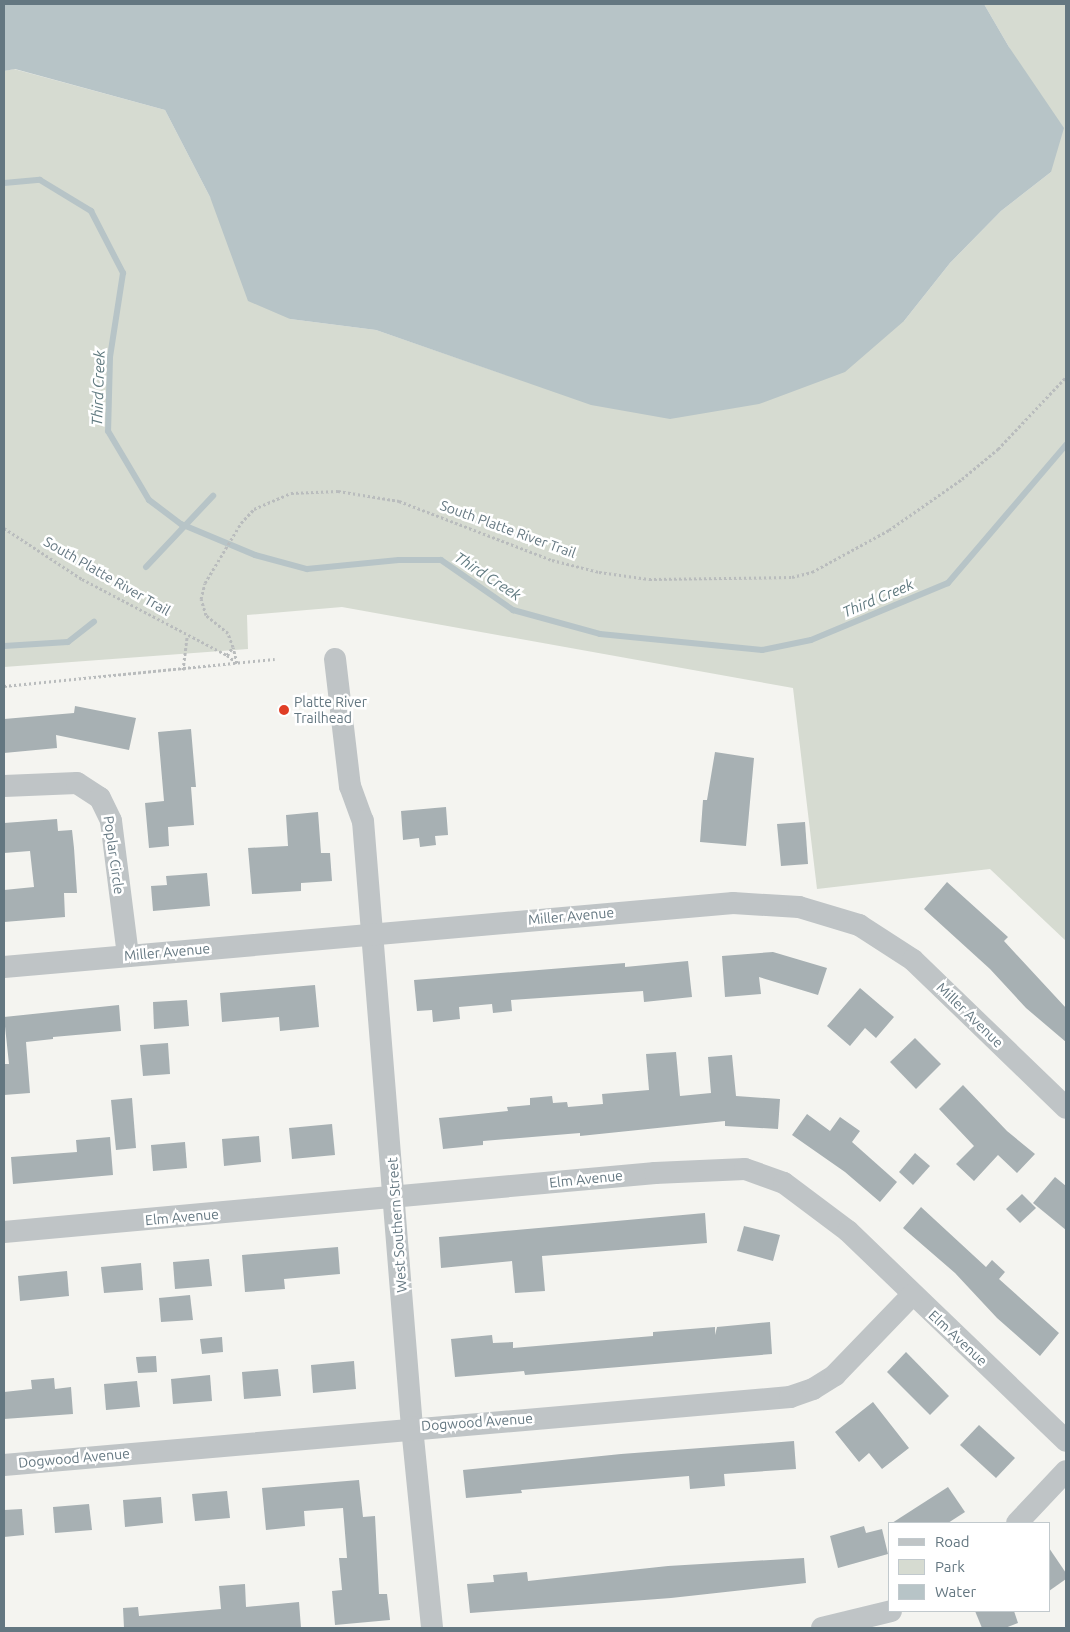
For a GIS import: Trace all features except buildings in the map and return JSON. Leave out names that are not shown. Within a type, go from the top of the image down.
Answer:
[{"type":"street","name":"West Southern Street","points":[[335,659],[350,786],[363,821],[396,1198],[412,1427],[432,1628]]},
{"type":"street","name":"Poplar Circle","points":[[4,786],[77,783],[100,798],[111,821],[128,956]]},
{"type":"street","name":"Miller Avenue","points":[[4,967],[372,933],[733,903],[764,903],[822,912],[877,934],[913,960],[1066,1108]]},
{"type":"street","name":"Elm Avenue","points":[[4,1232],[396,1198],[654,1172],[745,1169],[784,1183],[810,1200],[848,1231],[912,1295],[1066,1441]]},
{"type":"street","name":"Dogwood Avenue","points":[[4,1465],[412,1427],[790,1398],[813,1389],[835,1375],[912,1295]]},
{"type":"street","points":[[1018,1522],[1066,1471]]},
{"type":"street","points":[[822,1628],[888,1612]]},
{"type":"path","name":"South Platte River Trail","points":[[237,663],[228,633],[206,615],[201,599],[205,583],[241,523],[254,509],[276,496],[306,491],[338,491],[399,501],[552,560],[599,572],[658,579],[792,578],[812,572],[889,530],[962,479],[998,449],[1066,377]]},
{"type":"path","name":"South Platte River Trail","points":[[4,528],[82,578],[187,636],[227,655],[237,663]]},
{"type":"path","points":[[183,670],[187,636]]},
{"type":"path","points":[[227,655],[233,647]]},
{"type":"path","points":[[4,686],[183,670],[275,658]]},
{"type":"green space","points":[[984,4],[1066,4],[1066,941],[990,869],[817,889],[793,688],[342,607],[247,615],[248,649],[4,667],[4,71],[14,69],[165,110],[210,197],[290,319],[376,330],[506,375],[904,321],[950,263],[1001,211],[1051,172],[1009,47]]},
{"type":"water","points":[[4,4],[984,4],[1009,47],[1064,128],[1051,172],[1001,211],[950,263],[904,321],[845,372],[759,404],[670,419],[591,405],[376,330],[290,319],[248,301],[210,197],[165,110],[15,69],[4,71]]},
{"type":"waterway","name":"Third Creek","points":[[4,183],[40,180],[91,211],[123,273],[110,357],[108,431],[149,500],[181,524],[255,555],[307,569],[399,560],[441,560],[513,610],[600,634],[762,650],[811,640],[948,583],[1066,445]]},
{"type":"waterway","points":[[146,567],[213,496]]},
{"type":"waterway","points":[[4,646],[68,642],[94,622]]},
{"type":"place","name":"Platte River Trailhead","points":[[284,710]]}]
